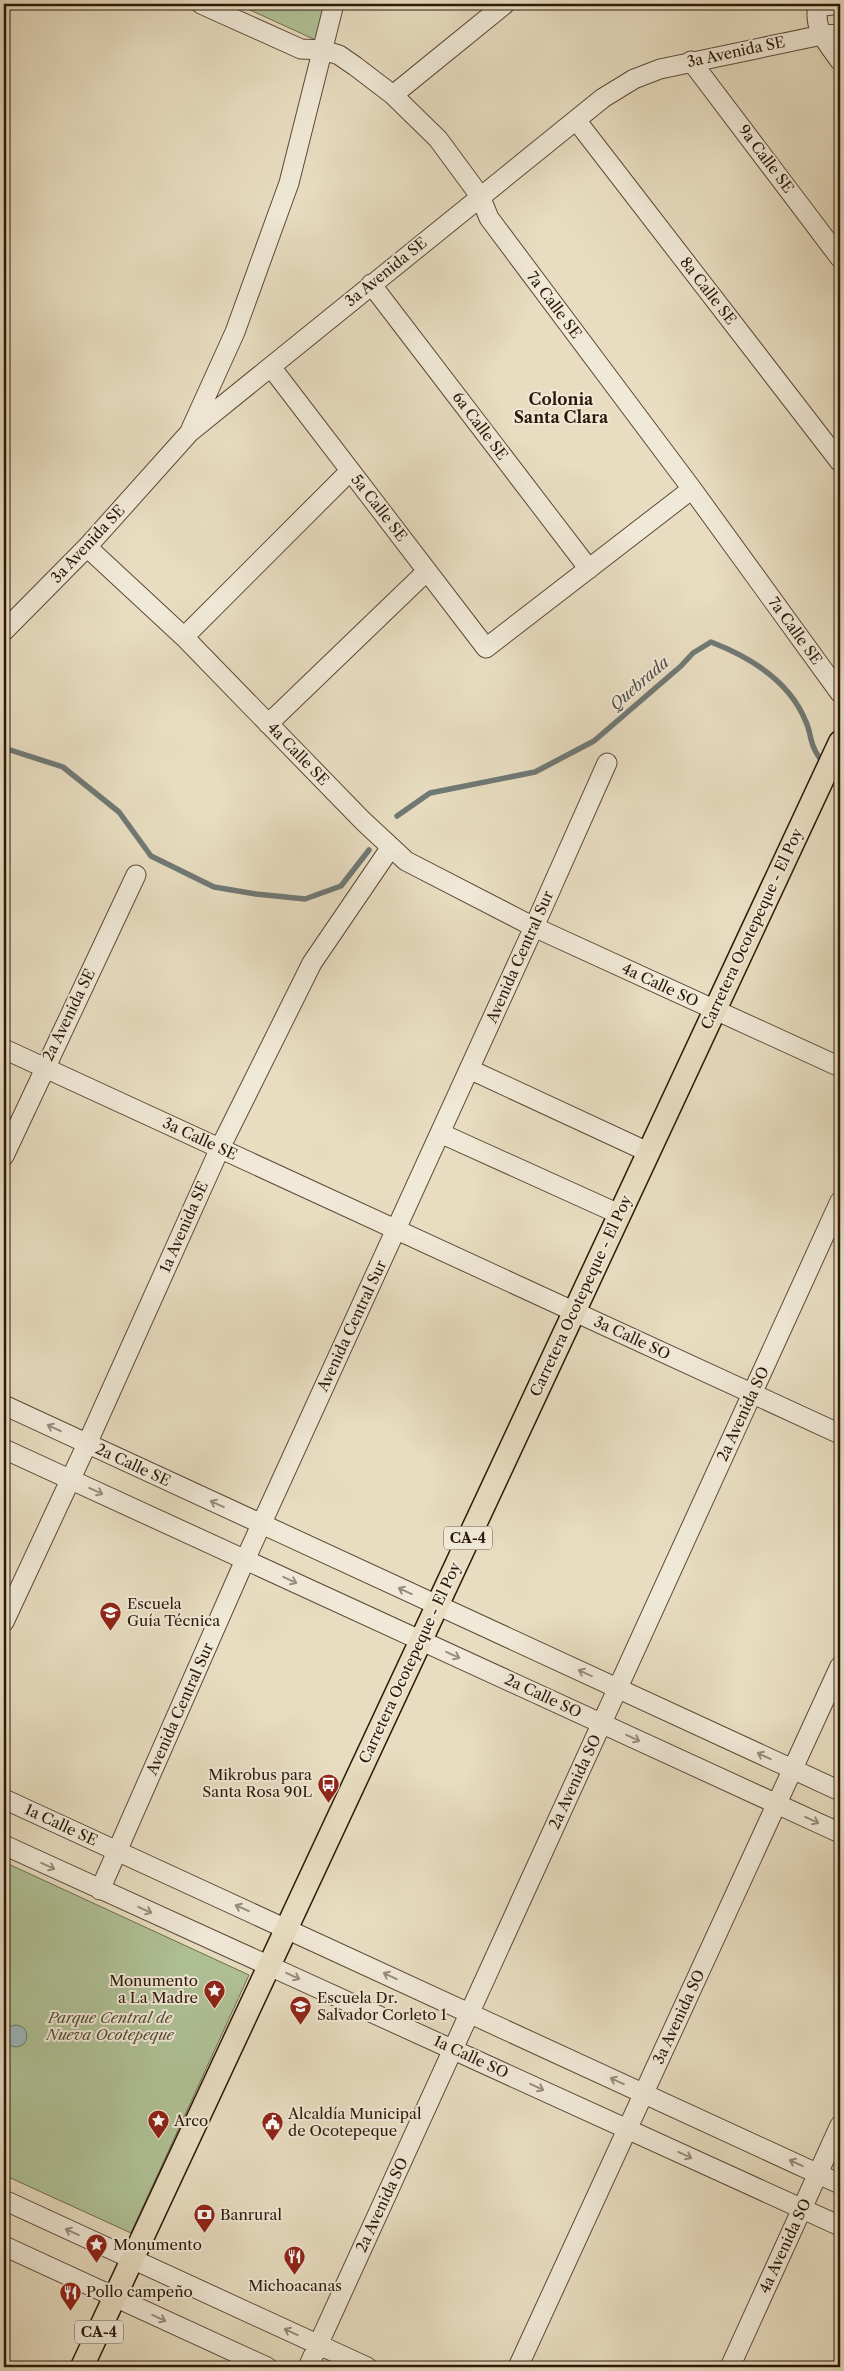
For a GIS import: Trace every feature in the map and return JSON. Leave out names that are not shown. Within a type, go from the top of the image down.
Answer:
[{"type":"main road","name":"Carretera Ocotepeque - El Poy","points":[[82,2367],[840,742]]},
{"type":"street","name":"7a Calle SE","points":[[201,4],[301,49],[323,50],[339,55],[393,95],[438,139],[480,196],[489,218],[692,489],[840,693]]},
{"type":"street","points":[[190,432],[235,332],[285,192],[334,4]]},
{"type":"street","points":[[393,95],[505,4]]},
{"type":"street","points":[[839,4],[817,5],[816,23],[840,61]]},
{"type":"street","name":"3a Avenida SE","points":[[4,630],[87,547],[190,432],[480,196],[604,98],[634,79],[660,69],[822,35],[840,34]]},
{"type":"street","name":"9a Calle SE","points":[[691,61],[834,238],[840,258]]},
{"type":"street","name":"8a Calle SE","points":[[576,120],[840,462]]},
{"type":"street","name":"6a Calle SE","points":[[371,284],[589,569]]},
{"type":"street","name":"5a Calle SE","points":[[271,367],[486,648],[589,569]]},
{"type":"street","points":[[184,637],[350,471]]},
{"type":"street","points":[[589,569],[692,489]]},
{"type":"street","name":"4a Calle SE","points":[[87,547],[184,637],[268,724],[406,861],[534,928]]},
{"type":"street","points":[[268,724],[427,571]]},
{"type":"street","name":"Avenida Central Sur","points":[[100,1890],[261,1524],[534,928],[607,762]]},
{"type":"street","name":"1a Avenida SE","points":[[4,1622],[87,1444],[220,1148],[312,962],[391,847]]},
{"type":"street","name":"2a Avenida SE","points":[[4,1156],[136,875]]},
{"type":"street","name":"4a Calle SO","points":[[534,928],[840,1067]]},
{"type":"street","name":"3a Calle SE","points":[[4,1049],[396,1230]]},
{"type":"street","points":[[469,1069],[648,1152]]},
{"type":"street","points":[[440,1134],[619,1214]]},
{"type":"street","name":"2a Avenida SO","points":[[309,2365],[840,1200]]},
{"type":"street","name":"3a Calle SO","points":[[396,1230],[840,1434]]},
{"type":"street","name":"2a Calle SE","points":[[4,1405],[261,1524]]},
{"type":"street","points":[[4,1449],[245,1560]]},
{"type":"street","points":[[261,1524],[840,1791]]},
{"type":"street","name":"2a Calle SO","points":[[245,1560],[840,1833]]},
{"type":"street","name":"3a Avenida SO","points":[[518,2367],[840,1666]]},
{"type":"street","name":"1a Calle SE","points":[[4,1798],[118,1852]]},
{"type":"street","points":[[4,1845],[100,1890]]},
{"type":"street","points":[[118,1852],[287,1928],[840,2184]]},
{"type":"street","name":"1a Calle SO","points":[[100,1890],[270,1965],[840,2226]]},
{"type":"street","name":"4a Avenida SO","points":[[730,2367],[840,2125]]},
{"type":"street","points":[[4,2200],[367,2367]]},
{"type":"street","points":[[4,2246],[268,2367]]},
{"type":"green space","points":[[237,4],[326,4],[320,42]]},
{"type":"green space","name":"Parque Central de Nueva Ocotepeque","points":[[4,1862],[249,1975],[131,2233],[4,2175]]},
{"type":"water","points":[[16,2025],[24,2028],[27,2036],[24,2044],[16,2047],[8,2044],[5,2036],[8,2028]]},
{"type":"waterway","name":"Quebrada","points":[[397,816],[430,793],[535,772],[594,741],[681,666],[693,653],[711,642],[754,663],[767,672],[790,694],[799,707],[815,750],[824,765]]},
{"type":"waterway","points":[[4,748],[63,767],[119,812],[151,856],[214,887],[305,899],[341,886],[369,850]]},
{"type":"waterway","name":"Quebrada","points":[[831,775],[840,789]]},
{"type":"place","name":"Escuela Guía Técnica","points":[[111,1632]]},
{"type":"place","name":"Mikrobus para Santa Rosa 90L","points":[[328,1803]]},
{"type":"place","name":"Monumento a La Madre","points":[[214,2009]]},
{"type":"place","name":"Escuela Dr. Salvador Corleto 1","points":[[301,2026]]},
{"type":"place","name":"Arco","points":[[158,2140]]},
{"type":"place","name":"Alcaldía Municipal de Ocotepeque","points":[[272,2142]]},
{"type":"place","name":"Banrural","points":[[204,2234]]},
{"type":"place","name":"Monumento","points":[[97,2264]]},
{"type":"place","name":"Michoacanas","points":[[295,2276]]},
{"type":"place","name":"Pollo campeño","points":[[70,2311]]},
{"type":"district","name":"Colonia Santa Clara","points":[[561,408]]}]
